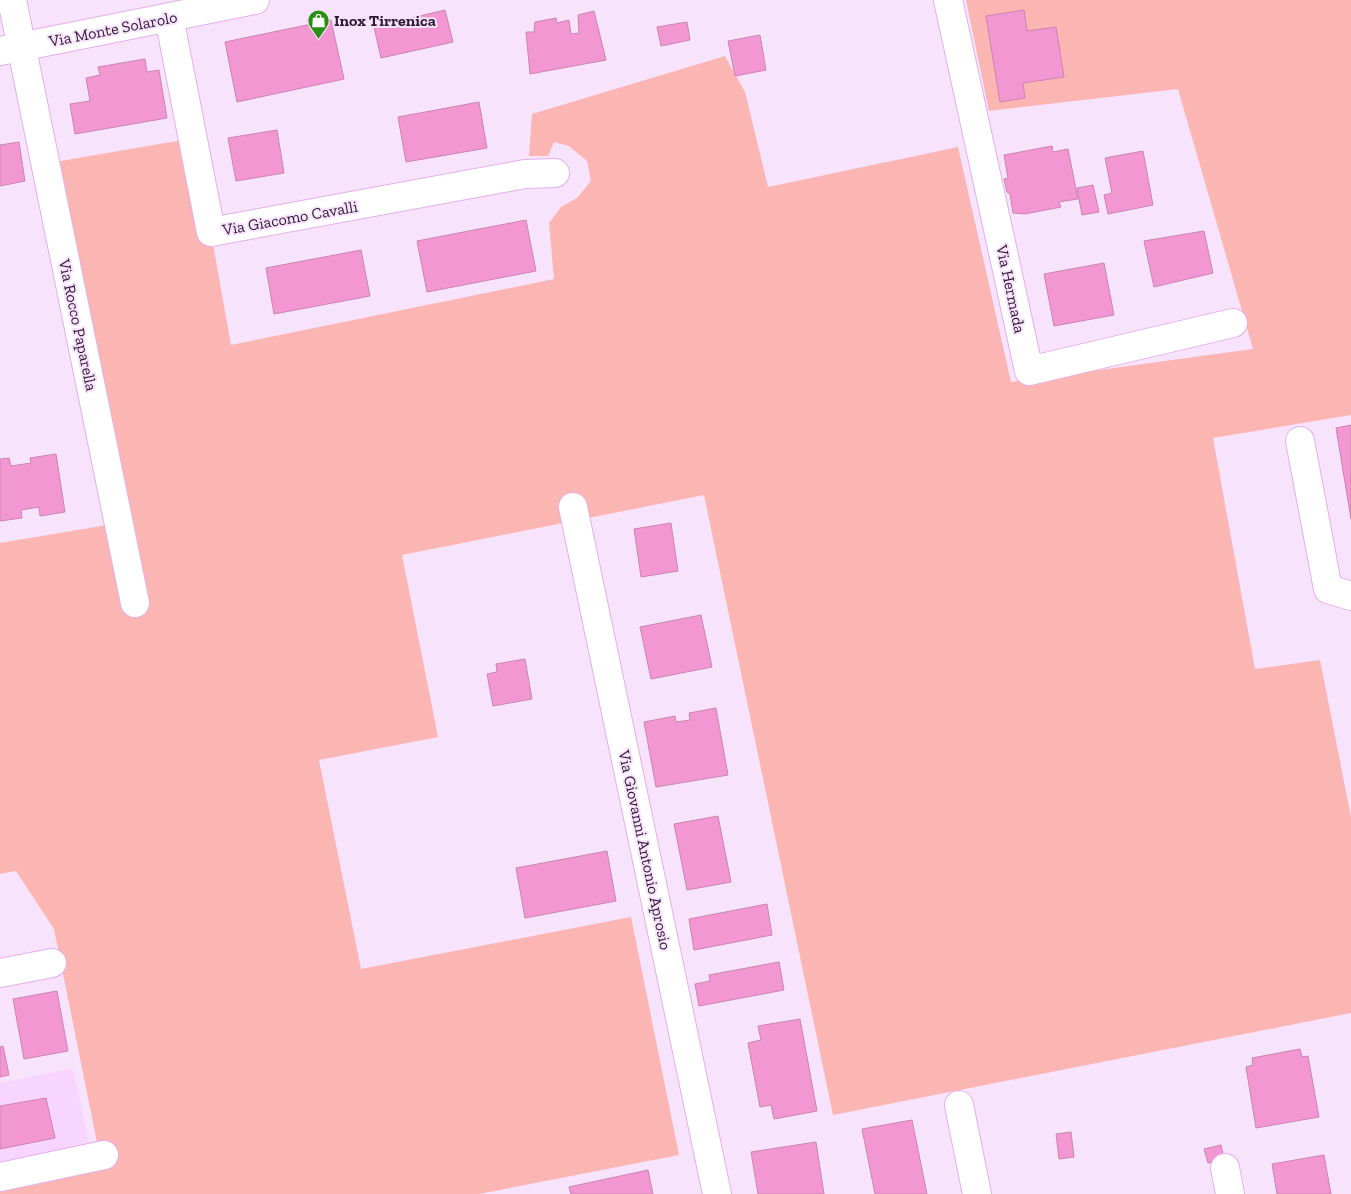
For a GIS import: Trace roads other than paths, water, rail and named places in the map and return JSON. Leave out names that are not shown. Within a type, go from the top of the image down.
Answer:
[{"type":"street","name":"Via Rocco Paparella","points":[[12,0],[10,49],[135,604]]},
{"type":"street","name":"Via Monte Solarolo","points":[[10,49],[177,11],[255,0]]},
{"type":"street","name":"Via Hermada","points":[[948,0],[1028,372],[1233,323]]},
{"type":"street","name":"Via Giacomo Cavalli","points":[[177,11],[211,232],[525,174],[555,173]]},
{"type":"street","points":[[1300,442],[1328,589],[1351,596]]},
{"type":"street","name":"Via Giovanni Antonio Aprosio","points":[[573,507],[717,1194]]},
{"type":"street","points":[[0,973],[52,963]]},
{"type":"street","points":[[959,1105],[977,1194]]},
{"type":"street","points":[[0,1177],[104,1155]]},
{"type":"place","name":"Inox Tirrenica","points":[[318,39]]}]
